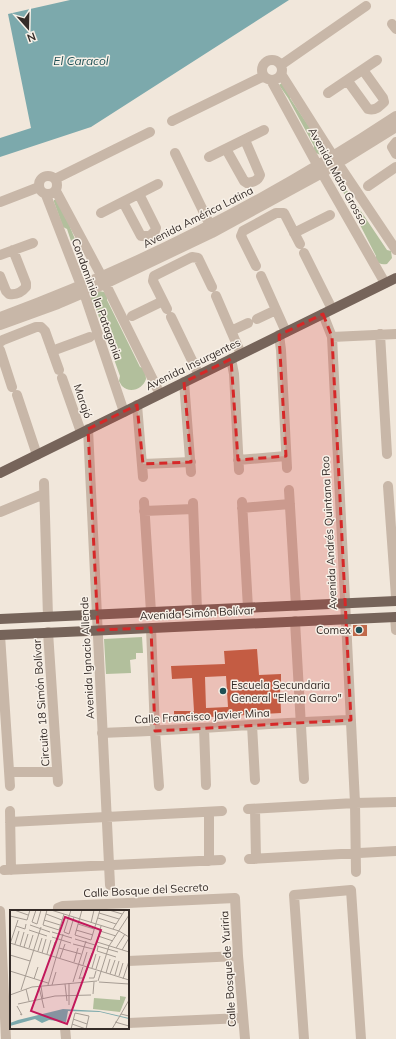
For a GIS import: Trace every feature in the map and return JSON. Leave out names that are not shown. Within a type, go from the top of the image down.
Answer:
[{"type":"main road","name":"Avenida Insurgentes","points":[[0,473],[396,278]]},
{"type":"main road","name":"Avenida Simón Bolívar","points":[[0,619],[396,601]]},
{"type":"main road","points":[[221,609],[222,624]]},
{"type":"main road","name":"Avenida Simón Bolívar","points":[[0,635],[346,618],[396,617]]},
{"type":"street","points":[[172,121],[268,78],[277,78],[281,70],[366,6]]},
{"type":"street","points":[[268,78],[262,72],[265,63],[273,60],[278,62],[281,70]]},
{"type":"street","points":[[328,93],[377,60]]},
{"type":"street","name":"Avenida Mato Grosso","points":[[281,70],[335,159],[396,250]]},
{"type":"street","points":[[347,80],[368,109],[372,110],[379,108],[384,102],[383,98],[363,70]]},
{"type":"street","name":"Avenida Mato Grosso","points":[[268,78],[385,283]]},
{"type":"street","points":[[379,108],[394,122]]},
{"type":"street","name":"Avenida América Latina","points":[[0,325],[103,281],[256,210],[394,122]]},
{"type":"street","points":[[209,157],[264,130]]},
{"type":"street","points":[[0,202],[39,187],[41,179],[44,177],[52,176],[55,179],[150,132]]},
{"type":"street","points":[[226,149],[244,182],[254,182],[260,175],[244,140]]},
{"type":"street","points":[[396,142],[392,147],[396,154]]},
{"type":"street","points":[[175,153],[210,225]]},
{"type":"street","points":[[368,186],[396,167]]},
{"type":"street","name":"Avenida América Latina","points":[[162,253],[262,197],[320,169]]},
{"type":"street","name":"Condominio la Patagonia","points":[[55,179],[58,187],[56,191],[160,394]]},
{"type":"street","points":[[254,182],[262,197]]},
{"type":"street","points":[[101,213],[158,184]]},
{"type":"street","name":"Condominio la Patagonia","points":[[39,187],[46,195],[83,289],[124,412]]},
{"type":"street","points":[[46,195],[50,195],[56,191]]},
{"type":"street","points":[[123,202],[141,236],[150,236],[156,228],[139,194]]},
{"type":"street","points":[[256,210],[263,220],[243,231],[241,236],[276,310],[283,334],[281,350],[287,468]]},
{"type":"street","name":"Avenida Andrés Quintana Roo","points":[[263,220],[276,213],[284,213],[302,249],[327,311],[332,337],[355,804],[356,872]]},
{"type":"street","points":[[294,232],[330,215]]},
{"type":"street","points":[[150,236],[172,267]]},
{"type":"street","points":[[0,255],[33,243]]},
{"type":"street","points":[[0,276],[6,291],[9,294],[14,295],[23,291],[26,287],[26,283],[13,250]]},
{"type":"street","points":[[199,374],[153,281],[154,276],[192,257],[198,258],[212,287]]},
{"type":"street","name":"Avenida América Latina","points":[[0,318],[83,289]]},
{"type":"street","points":[[18,293],[24,309]]},
{"type":"street","points":[[216,296],[241,354]]},
{"type":"street","points":[[132,316],[167,309]]},
{"type":"street","points":[[231,331],[276,310]]},
{"type":"street","points":[[0,342],[19,334],[14,320]]},
{"type":"street","name":"Marajó","points":[[19,334],[36,327],[41,327],[45,331],[84,431]]},
{"type":"street","points":[[380,334],[390,449]]},
{"type":"street","points":[[332,337],[396,334]]},
{"type":"street","points":[[52,351],[90,337]]},
{"type":"street","points":[[0,350],[37,455]]},
{"type":"street","points":[[231,359],[234,374],[239,465],[286,456]]},
{"type":"street","points":[[143,464],[191,467],[184,382]]},
{"type":"street","points":[[138,405],[143,476]]},
{"type":"street","name":"Avenida Ignacio Allende","points":[[84,431],[98,630],[110,885]]},
{"type":"street","points":[[44,482],[48,617]]},
{"type":"street","points":[[388,486],[392,496],[396,597]]},
{"type":"street","points":[[289,490],[296,606]]},
{"type":"street","points":[[0,512],[44,494]]},
{"type":"street","points":[[248,608],[242,505],[290,504]]},
{"type":"street","points":[[151,612],[144,506],[193,506],[197,610]]},
{"type":"street","points":[[396,617],[396,630]]},
{"type":"street","points":[[295,621],[304,779]]},
{"type":"street","points":[[150,628],[159,786]]},
{"type":"street","name":"Circuito 18 Simón Bolívar","points":[[48,632],[58,782]]},
{"type":"street","points":[[0,635],[10,786]]},
{"type":"street","name":"Calle Francisco Javier Mina","points":[[102,733],[351,720]]},
{"type":"street","points":[[252,725],[254,780]]},
{"type":"street","points":[[204,728],[206,785]]},
{"type":"street","name":"Circuito 18 Simón Bolívar","points":[[9,772],[57,772]]},
{"type":"street","points":[[396,802],[251,809],[253,859],[356,852],[396,851]]},
{"type":"street","points":[[10,811],[8,870],[221,860]]},
{"type":"street","points":[[10,822],[222,811]]},
{"type":"street","points":[[209,812],[209,861]]},
{"type":"street","points":[[304,1039],[294,895],[351,890],[361,1039]]},
{"type":"street","name":"Calle Bosque del Secreto","points":[[58,909],[63,906],[235,898]]},
{"type":"street","name":"Calle Bosque de Yuriria","points":[[235,898],[245,1039]]},
{"type":"street","points":[[0,911],[3,1028],[6,1039]]},
{"type":"street","points":[[129,961],[238,956]]},
{"type":"street","points":[[129,1023],[243,1018]]},
{"type":"street","points":[[65,1029],[66,1039]]},
{"type":"highlighted area","points":[[323,314],[332,337],[351,720],[155,731],[151,628],[98,630],[88,429],[137,405],[143,464],[191,462],[184,382],[231,359],[238,460],[286,456],[279,335]]},
{"type":"green space","points":[[282,83],[290,95],[290,98],[320,143],[326,149],[322,154],[319,154],[313,150],[314,146],[288,98],[279,85]]},
{"type":"green space","points":[[335,171],[387,250],[391,251],[392,258],[387,264],[381,264],[375,260],[376,256],[339,184],[336,183],[331,172]]},
{"type":"green space","points":[[57,199],[70,223],[75,239],[71,241],[67,229],[63,227],[54,202],[54,200]]},
{"type":"green space","points":[[99,291],[104,292],[108,296],[107,300],[140,367],[145,369],[146,379],[139,388],[129,390],[122,386],[119,381],[120,376],[95,306],[90,304],[92,296]]},
{"type":"green space","points":[[142,637],[143,653],[136,653],[136,659],[130,660],[131,673],[106,674],[104,639]]},
{"type":"water","name":"El Caracol","points":[[70,0],[289,0],[91,127],[0,157],[0,138],[31,128],[8,14]]},
{"type":"building","name":"Comex","points":[[353,625],[367,625],[367,636],[353,636]]},
{"type":"building","points":[[257,649],[259,675],[281,674],[281,713],[174,719],[174,711],[194,711],[192,678],[172,679],[171,666],[225,664],[224,651]],"holes":[[[226,676],[228,707],[206,708],[205,677]]]},
{"type":"place","name":"Comex","points":[[359,630]]},
{"type":"place","name":"Escuela Secundaria General \"Elena Garro\"","points":[[223,691]]}]
